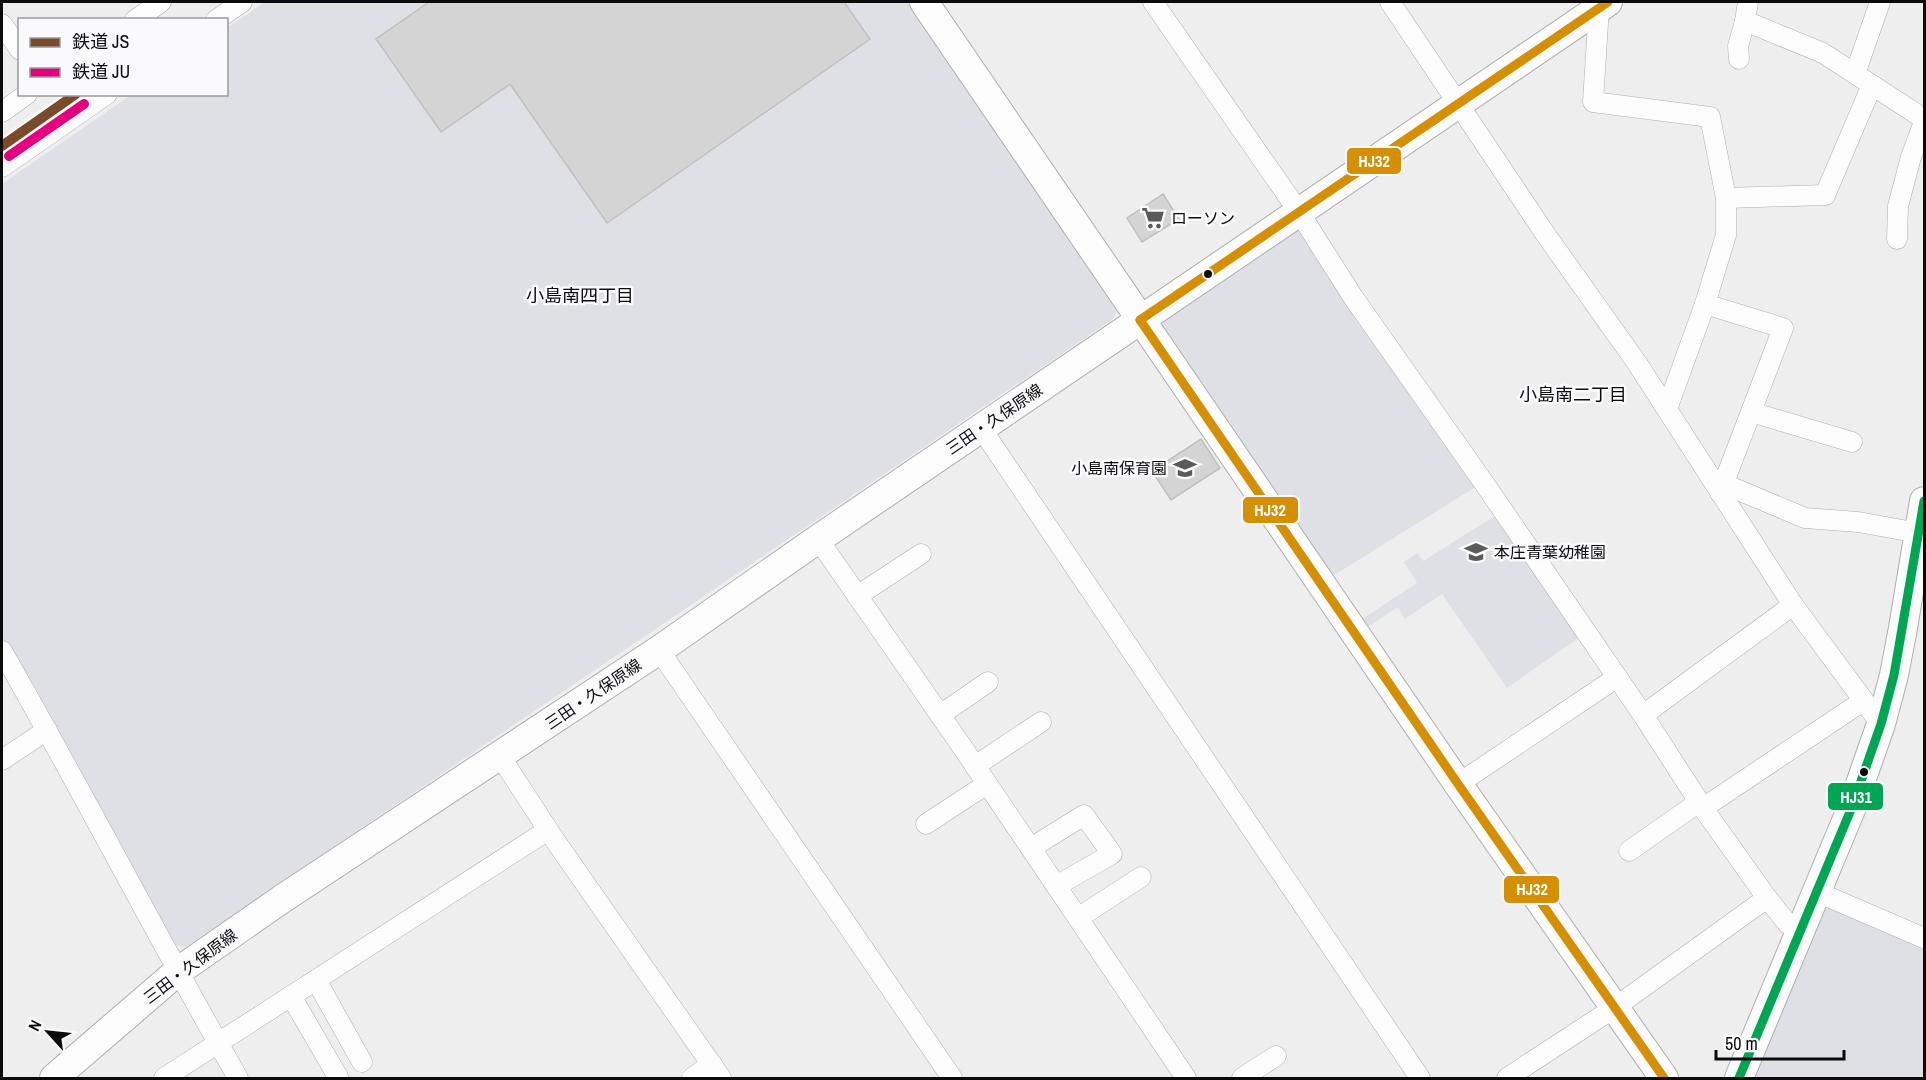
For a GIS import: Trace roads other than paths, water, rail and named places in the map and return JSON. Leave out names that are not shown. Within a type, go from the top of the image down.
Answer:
[{"type":"street","points":[[138,18],[161,2]]},
{"type":"street","points":[[219,18],[243,2]]},
{"type":"street","points":[[924,2],[1458,784],[1664,1078]]},
{"type":"street","points":[[1153,2],[1299,212],[1353,297],[1484,483],[1701,805],[1767,898],[1788,924],[1801,931]]},
{"type":"street","points":[[1390,2],[1546,235],[1722,488],[1793,605],[1881,724]]},
{"type":"street","points":[[1855,74],[1880,2]]},
{"type":"street","points":[[1604,4],[1593,102],[1710,117],[1726,198],[1726,235],[1705,304],[1667,409]]},
{"type":"street","name":"三田・久保原線","points":[[54,1078],[177,972],[282,899],[659,651],[818,539],[1604,4]]},
{"type":"street","points":[[1738,59],[1738,46],[1747,11],[1823,53],[1924,121],[1911,157],[1898,206],[1897,239]]},
{"type":"street","points":[[2,24],[18,47]]},
{"type":"street","points":[[1726,198],[1825,195],[1872,85]]},
{"type":"street","points":[[2,112],[24,96]]},
{"type":"street","points":[[2,167],[104,96]]},
{"type":"street","points":[[1705,304],[1783,328],[1722,488]]},
{"type":"street","points":[[1751,412],[1852,442]]},
{"type":"street","points":[[981,428],[1420,1078]]},
{"type":"street","points":[[1722,488],[1805,518],[1858,522],[1919,533]]},
{"type":"street","points":[[1739,1078],[1852,807],[1881,724],[1901,640],[1924,501]]},
{"type":"street","points":[[818,539],[1186,1078]]},
{"type":"street","points":[[857,596],[921,554]]},
{"type":"street","points":[[1643,716],[1793,605]]},
{"type":"street","points":[[2,651],[177,972],[238,1078]]},
{"type":"street","points":[[659,651],[952,1078]]},
{"type":"street","points":[[1458,784],[1616,678]]},
{"type":"street","points":[[940,715],[988,682]]},
{"type":"street","points":[[1629,851],[1863,701]]},
{"type":"street","points":[[975,766],[1041,722]]},
{"type":"street","points":[[2,760],[47,730]]},
{"type":"street","points":[[500,756],[548,830],[716,1071],[692,1078]]},
{"type":"street","points":[[926,824],[987,784]]},
{"type":"street","points":[[1031,848],[1084,815],[1112,854],[1056,886]]},
{"type":"street","points":[[164,1078],[548,830]]},
{"type":"street","points":[[1078,918],[1141,877]]},
{"type":"street","points":[[1817,892],[1924,938]]},
{"type":"street","points":[[1507,1078],[1614,1008],[1767,898]]},
{"type":"street","points":[[316,980],[362,1062]]},
{"type":"street","points":[[291,996],[338,1077]]},
{"type":"street","points":[[1242,1078],[1276,1056]]},
{"type":"rail line","name":"JS","points":[[2,146],[73,96]]},
{"type":"rail line","name":"JU","points":[[9,156],[84,104]]},
{"type":"place","name":"ローソン","points":[[1153,218]]},
{"type":"place","name":"小島南保育園","points":[[1185,468]]},
{"type":"place","name":"本庄青葉幼稚園","points":[[1476,552]]},
{"type":"district","name":"小島南四丁目","points":[[580,295]]},
{"type":"district","name":"小島南二丁目","points":[[1573,394]]}]
